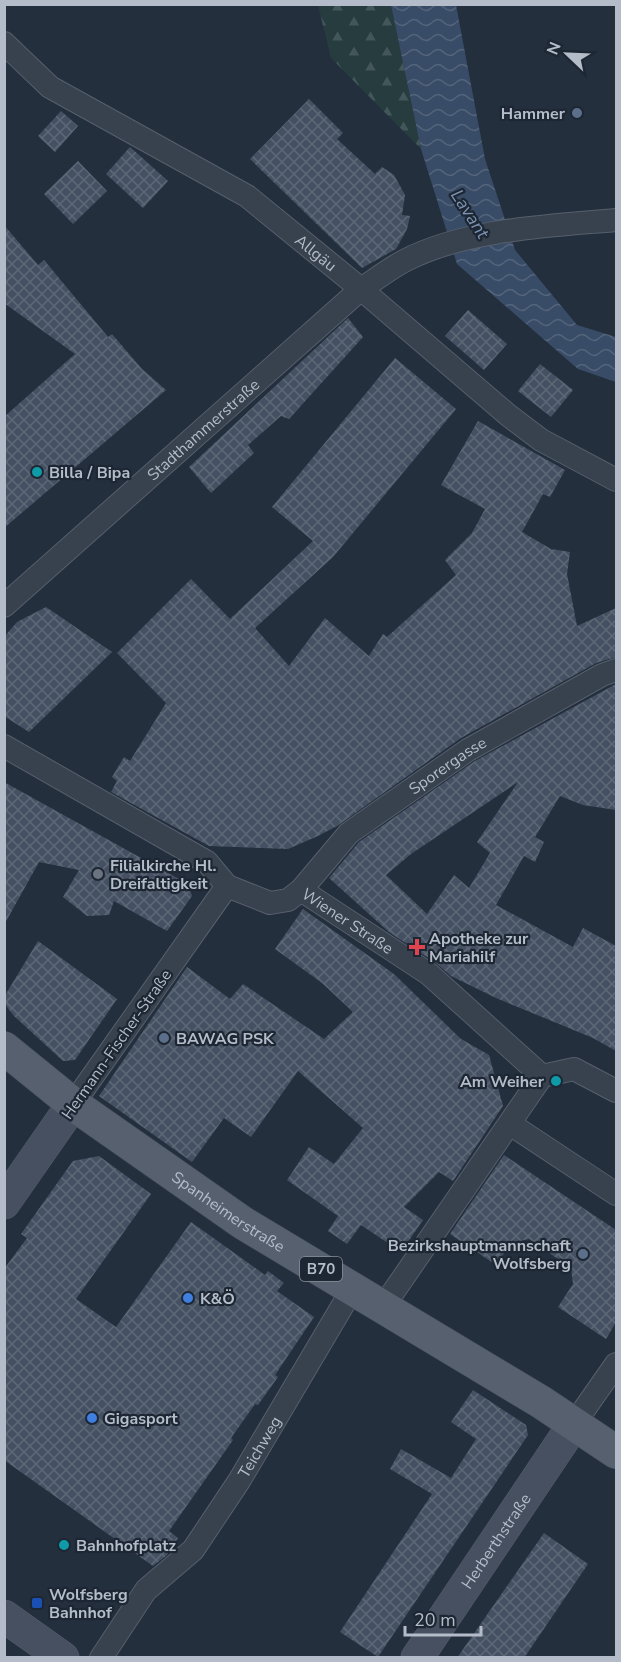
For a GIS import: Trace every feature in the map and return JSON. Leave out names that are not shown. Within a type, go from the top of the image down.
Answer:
[{"type":"main road","name":"Spanheimerstraße","points":[[4,1048],[74,1104],[243,1223],[353,1288],[616,1452]]},
{"type":"main road","name":"Hermann-Fischer-Straße","points":[[4,1203],[74,1104]]},
{"type":"main road","name":"Herberthstraße","points":[[417,1658],[574,1424]]},
{"type":"main road","points":[[4,1616],[63,1658]]},
{"type":"street","name":"Allgäu","points":[[4,43],[50,87],[247,196],[361,289],[508,415],[541,440],[616,480]]},
{"type":"street","name":"Stadthammerstraße","points":[[4,606],[361,289],[405,261],[480,237],[532,228],[616,220]]},
{"type":"street","name":"Sporergasse","points":[[301,890],[349,833],[468,750],[602,675],[616,670]]},
{"type":"street","name":"Wiener Straße","points":[[4,746],[207,862],[227,886],[270,903],[288,900],[301,890],[429,974],[542,1076]]},
{"type":"street","name":"Hermann-Fischer-Straße","points":[[74,1104],[227,886]]},
{"type":"street","points":[[383,1307],[542,1076],[574,1069],[616,1091]]},
{"type":"street","points":[[510,1124],[616,1194]]},
{"type":"street","name":"Teichweg","points":[[101,1658],[146,1590],[193,1550],[239,1481],[353,1288]]},
{"type":"street","points":[[574,1424],[616,1364]]},
{"type":"green space","points":[[318,5],[391,5],[421,149],[331,58]]},
{"type":"water","name":"Lavant","points":[[391,5],[456,5],[485,159],[515,250],[577,325],[616,337],[616,382],[578,369],[457,264],[421,149]]},
{"type":"building","points":[[309,99],[343,133],[337,139],[375,174],[382,167],[394,175],[405,195],[402,215],[410,216],[407,229],[396,249],[362,268],[250,159]]},
{"type":"building","points":[[61,111],[78,126],[55,152],[38,136]]},
{"type":"building","points":[[130,147],[168,181],[143,208],[106,174]]},
{"type":"building","points":[[78,161],[107,191],[73,224],[44,194]]},
{"type":"building","name":"Billa / Bipa","points":[[4,225],[38,265],[44,260],[108,337],[112,334],[142,369],[166,390],[4,528],[4,417],[75,354],[4,303]]},
{"type":"building","points":[[468,310],[507,344],[484,370],[445,336]]},
{"type":"building","points":[[348,318],[363,337],[289,419],[281,416],[248,445],[254,453],[211,493],[189,467]]},
{"type":"building","points":[[395,358],[456,409],[333,557],[255,628],[289,666],[325,618],[369,656],[383,634],[387,637],[456,575],[445,560],[472,533],[485,509],[441,485],[478,421],[565,470],[550,497],[543,494],[522,532],[551,549],[570,552],[567,574],[577,626],[616,608],[616,657],[596,663],[461,738],[337,826],[318,836],[288,849],[209,846],[111,792],[117,781],[112,777],[124,757],[130,761],[166,703],[117,653],[191,579],[230,619],[313,541],[272,507]]},
{"type":"building","points":[[540,364],[573,390],[551,417],[518,391]]},
{"type":"building","points":[[46,607],[112,652],[29,732],[4,716],[4,637],[17,622]]},
{"type":"building","points":[[616,684],[616,810],[583,805],[560,796],[535,837],[544,842],[535,862],[524,856],[496,905],[573,947],[583,928],[616,946],[616,1051],[593,1038],[496,998],[451,976],[436,963],[389,932],[329,878],[359,842],[475,761]],"holes":[[[518,782],[477,842],[490,853],[469,888],[454,875],[427,914],[386,875],[411,854]]]},
{"type":"building","points":[[4,782],[188,884],[192,896],[167,931],[114,901],[109,915],[87,916],[63,897],[79,870],[39,862],[4,925]]},
{"type":"building","points":[[303,909],[394,974],[461,1039],[489,1055],[503,1106],[453,1181],[439,1172],[404,1207],[423,1220],[401,1252],[361,1225],[347,1244],[328,1231],[338,1216],[287,1180],[309,1147],[334,1164],[363,1128],[298,1071],[251,1137],[224,1118],[192,1162],[99,1096],[187,967],[230,999],[243,984],[324,1039],[353,1012],[322,983],[275,949]]},
{"type":"building","points":[[38,941],[117,999],[75,1060],[63,1061],[14,1016],[4,1003],[4,997]]},
{"type":"building","name":"Bezirkshauptmannschaft Wolfsberg","points":[[504,1155],[616,1230],[616,1322],[606,1339],[558,1307],[573,1284],[571,1268],[529,1239],[511,1243],[496,1265],[450,1234]]},
{"type":"building","points":[[99,1156],[151,1194],[76,1299],[116,1327],[191,1222],[265,1275],[268,1271],[284,1283],[277,1291],[314,1317],[275,1375],[278,1377],[258,1405],[255,1404],[231,1438],[233,1440],[169,1531],[178,1538],[167,1555],[153,1566],[4,1460],[4,1269],[27,1238],[21,1234],[73,1161]]},
{"type":"building","points":[[473,1390],[526,1425],[528,1435],[378,1657],[340,1632],[432,1494],[390,1469],[401,1449],[451,1478],[476,1439],[451,1422]]},
{"type":"building","points":[[544,1533],[588,1564],[524,1658],[457,1658]]},
{"type":"place","name":"Hammer","points":[[577,113]]},
{"type":"place","name":"Billa / Bipa","points":[[37,472]]},
{"type":"place","name":"Filialkirche Hl. Dreifaltigkeit","points":[[98,874]]},
{"type":"place","name":"Apotheke zur Mariahilf","points":[[417,947]]},
{"type":"place","name":"BAWAG PSK","points":[[164,1038]]},
{"type":"place","name":"Am Weiher","points":[[556,1081]]},
{"type":"place","name":"Bezirkshauptmannschaft Wolfsberg","points":[[583,1254]]},
{"type":"place","name":"K&Ö","points":[[188,1298]]},
{"type":"place","name":"Gigasport","points":[[92,1418]]},
{"type":"place","name":"Bahnhofplatz","points":[[64,1545]]},
{"type":"place","name":"Wolfsberg Bahnhof","points":[[37,1603]]}]
